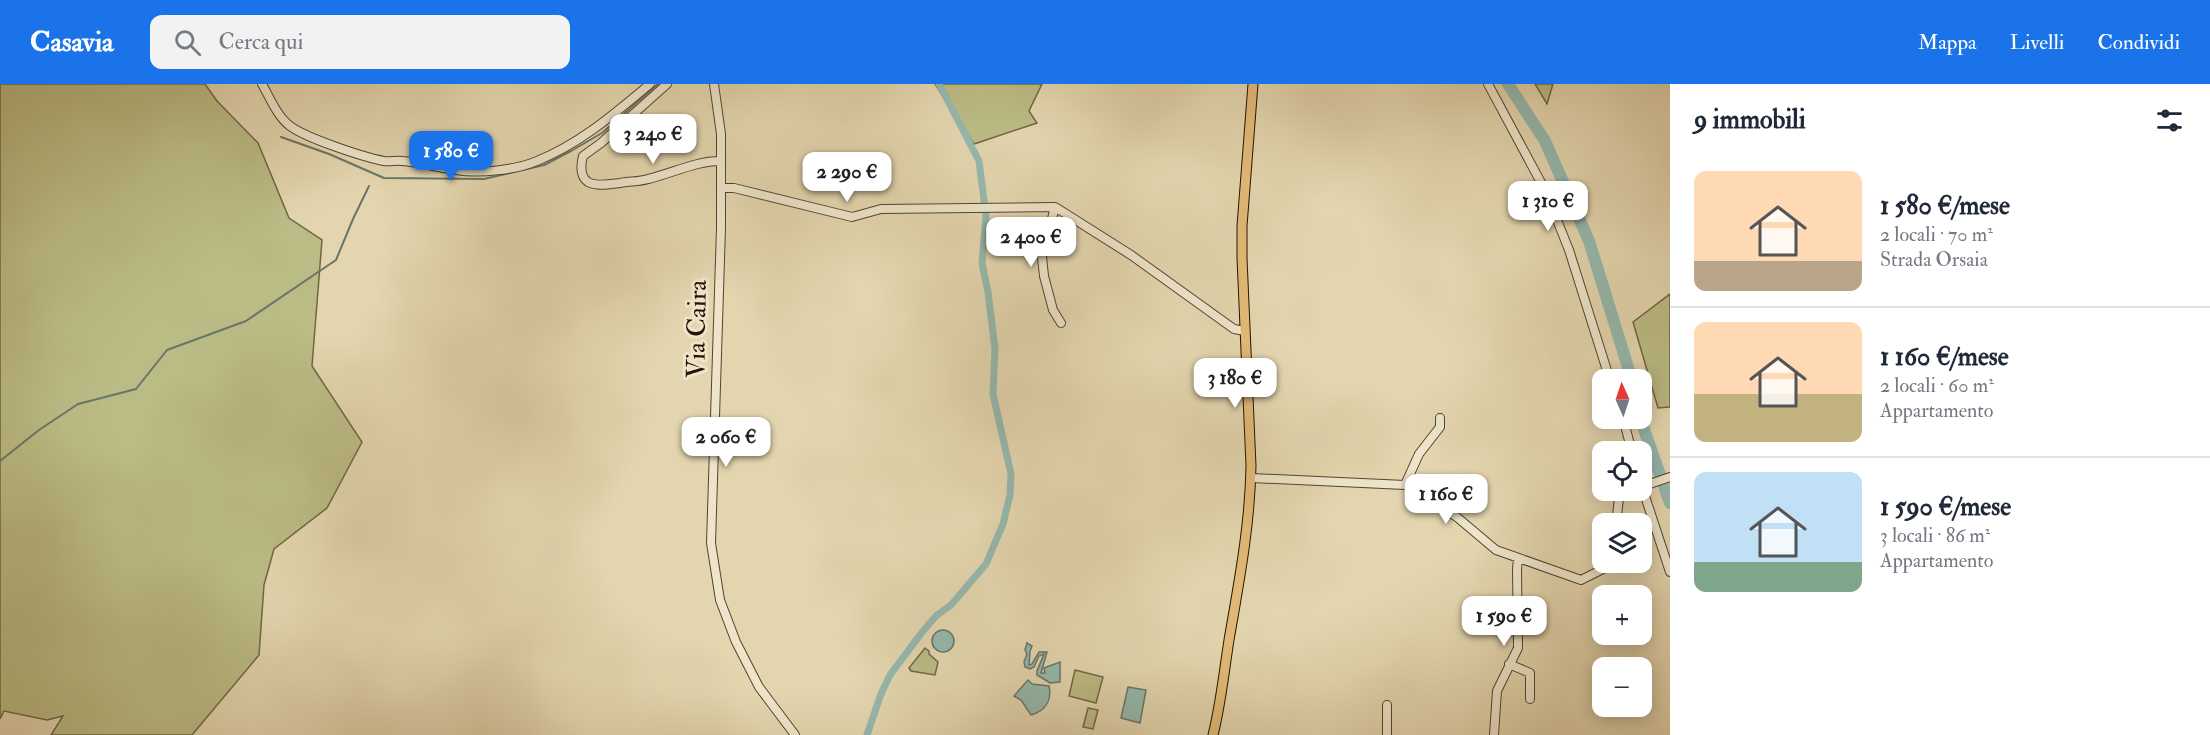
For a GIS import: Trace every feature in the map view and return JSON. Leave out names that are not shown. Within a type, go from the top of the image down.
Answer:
[{"type":"main road","points":[[1213,735],[1222,698],[1246,543],[1251,478],[1242,226],[1253,84]]},
{"type":"street","points":[[262,84],[278,112],[290,126],[323,141],[386,161],[402,161],[473,171],[496,170],[535,162],[573,144],[602,125],[650,84]]},
{"type":"street","points":[[668,84],[583,156],[581,163],[584,177],[595,184],[614,184],[646,180],[709,162],[721,161]]},
{"type":"street","name":"Via Caira","points":[[714,84],[721,134],[721,188],[711,543],[720,600],[736,642],[759,687],[795,735]]},
{"type":"street","points":[[1488,84],[1545,190],[1569,250],[1607,369]]},
{"type":"street","points":[[721,188],[734,188],[852,217],[881,209],[1055,207],[1131,255],[1234,329],[1245,331]]},
{"type":"street","points":[[1055,207],[1042,257],[1044,276],[1053,310],[1060,323]]},
{"type":"street","points":[[1405,485],[1419,454],[1440,427],[1440,418]]},
{"type":"street","points":[[1652,482],[1670,477]]},
{"type":"street","points":[[1251,478],[1405,485],[1416,489],[1458,518],[1496,550],[1581,580],[1597,573]]},
{"type":"street","points":[[1647,501],[1670,572]]},
{"type":"street","points":[[1494,735],[1497,691],[1519,642],[1518,559]]},
{"type":"street","points":[[1509,664],[1530,673],[1530,699]]},
{"type":"street","points":[[1387,705],[1387,735]]},
{"type":"green space","points":[[0,84],[205,84],[217,101],[258,143],[289,218],[322,240],[312,366],[362,442],[327,508],[274,549],[264,585],[259,655],[192,735],[51,735],[63,716],[47,720],[4,711],[0,719]]},
{"type":"green space","points":[[935,84],[1042,84],[1029,111],[1037,123],[974,144]]},
{"type":"green space","points":[[1535,84],[1553,84],[1547,104]]},
{"type":"green space","points":[[1670,294],[1670,407],[1658,408],[1652,387],[1652,369],[1647,369],[1633,322]]},
{"type":"green space","points":[[925,648],[938,662],[935,675],[911,671],[909,668]]},
{"type":"green space","points":[[1075,670],[1103,677],[1096,703],[1069,696]]},
{"type":"green space","points":[[1088,708],[1098,710],[1093,729],[1083,727]]},
{"type":"water","points":[[943,630],[951,633],[954,641],[951,649],[943,652],[935,649],[932,641],[935,633]]},
{"type":"water","points":[[1027,643],[1032,646],[1029,665],[1039,652],[1047,652],[1041,673],[1045,673],[1044,668],[1060,662],[1060,682],[1050,683],[1037,675],[1044,654],[1039,656],[1034,667],[1030,669],[1025,667]]},
{"type":"water","points":[[1028,680],[1032,684],[1049,686],[1050,691],[1044,708],[1031,715],[1021,700],[1014,696]]},
{"type":"water","points":[[1128,687],[1146,690],[1140,723],[1121,718]]},
{"type":"waterway","points":[[281,137],[329,154],[384,178],[484,179],[544,165],[571,151],[602,133],[658,84]]},
{"type":"waterway","points":[[867,735],[890,675],[923,631],[936,616],[951,605],[986,564],[1003,524],[1010,495],[1011,474],[993,394],[995,349],[982,263],[986,216],[979,161],[939,84]]},
{"type":"waterway","points":[[1508,84],[1545,141],[1589,241],[1629,369]]},
{"type":"waterway","points":[[0,461],[39,430],[78,404],[136,389],[167,350],[246,321],[336,260],[369,186]]},
{"type":"waterway","points":[[1644,429],[1670,503]]}]
